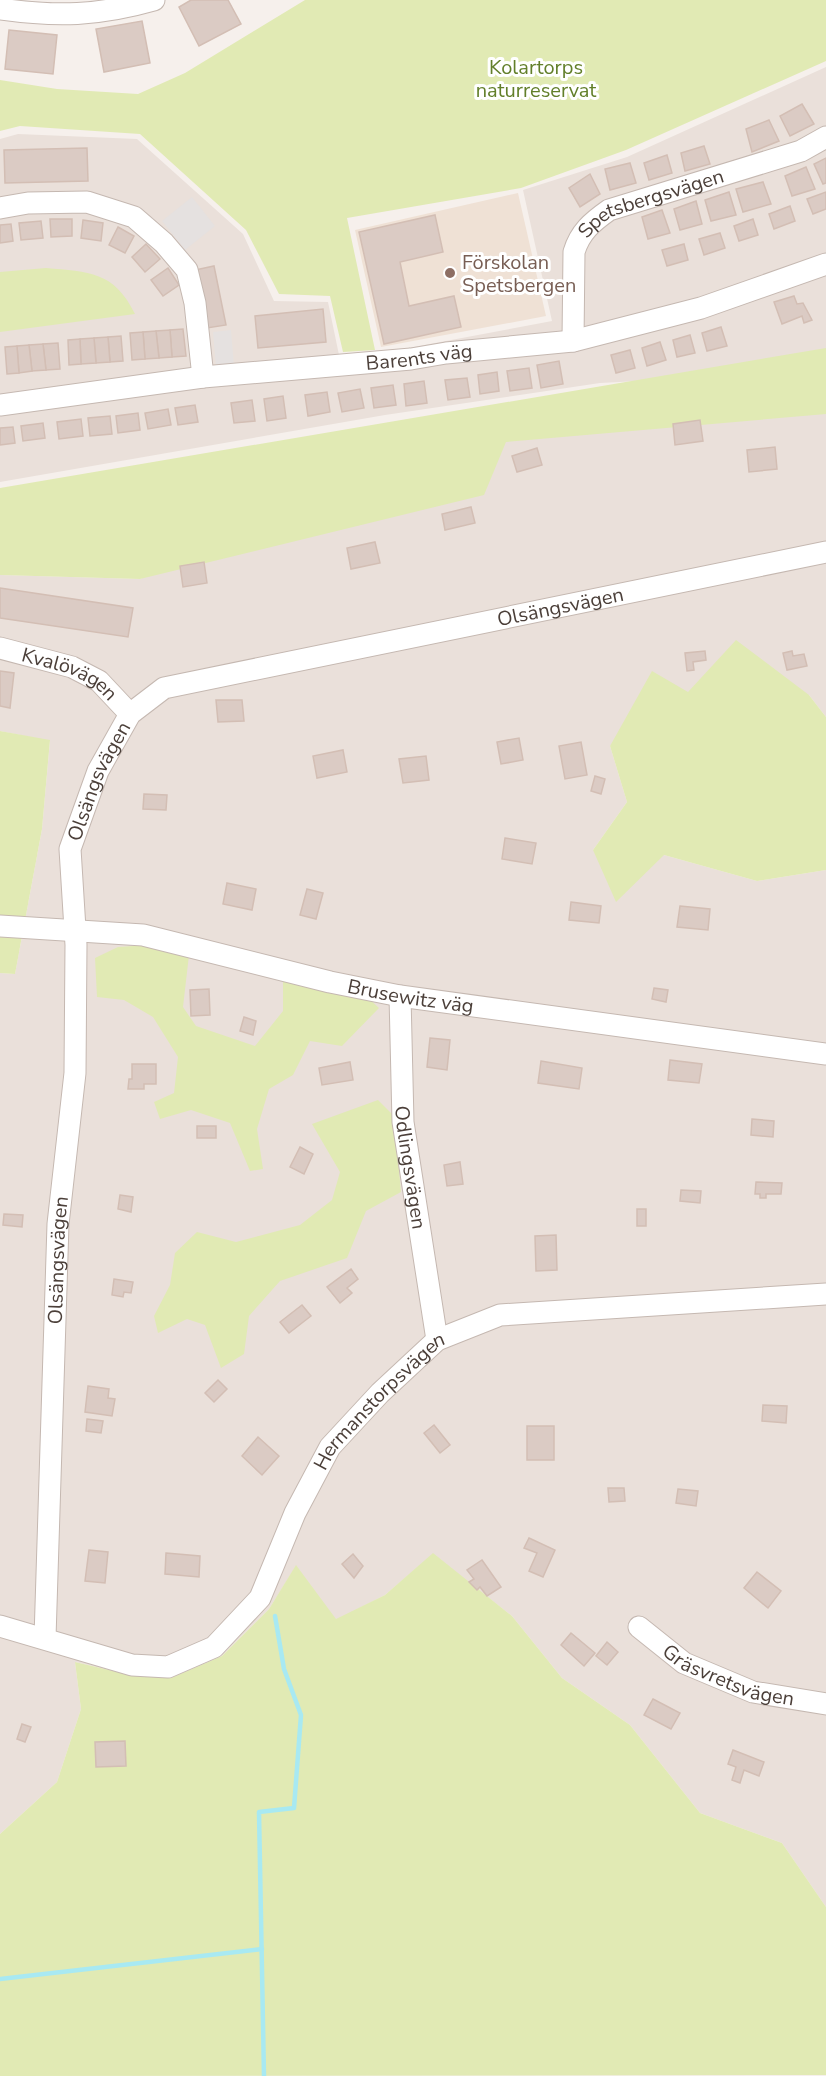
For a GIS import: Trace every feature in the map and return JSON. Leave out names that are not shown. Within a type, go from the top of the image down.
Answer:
[{"type":"street","points":[[0,9],[48,16],[115,10],[154,0]]},
{"type":"street","name":"Spetsbergsvägen","points":[[573,341],[574,252],[577,241],[587,226],[609,210],[801,151],[826,137]]},
{"type":"street","points":[[0,208],[28,203],[87,202],[134,217],[164,243],[187,270],[195,303],[202,377]]},
{"type":"street","name":"Barents väg","points":[[0,405],[202,377],[411,359],[446,353],[573,341],[701,308],[826,264]]},
{"type":"street","name":"Olsängsvägen","points":[[45,1638],[58,1224],[75,1073],[75,931],[70,849],[98,771],[129,714],[164,688],[826,552]]},
{"type":"street","name":"Kvalövägen","points":[[0,648],[72,667],[99,681],[129,714]]},
{"type":"street","name":"Brusewitz väg","points":[[0,926],[143,935],[330,982],[400,996],[826,1054]]},
{"type":"street","name":"Odlingsvägen","points":[[400,996],[403,1122],[437,1340]]},
{"type":"street","name":"Hermanstorpsvägen","points":[[0,1626],[132,1665],[168,1667],[214,1647],[260,1598],[295,1513],[330,1447],[380,1393],[437,1340],[500,1314],[826,1294]]},
{"type":"street","name":"Gräsvretsvägen","points":[[639,1627],[684,1662],[753,1692],[826,1704]]},
{"type":"shaded area","points":[[826,67],[826,717],[809,695],[687,692],[610,746],[627,802],[593,850],[664,855],[757,881],[826,870],[826,1907],[782,1843],[700,1813],[630,1725],[562,1678],[512,1616],[433,1554],[385,1595],[336,1620],[296,1566],[269,1609],[222,1656],[171,1679],[118,1672],[75,1662],[81,1709],[57,1782],[0,1834],[0,973],[15,974],[42,829],[50,741],[0,731],[0,575],[140,579],[499,427],[814,372],[600,383],[385,415],[0,482],[0,139],[18,134],[137,139],[243,234],[274,301],[328,302],[339,355],[371,355],[552,321],[523,190],[627,157]]},
{"type":"shaded area","name":"Förskolan Spetsbergen","points":[[518,193],[546,316],[381,347],[355,230]]},
{"type":"shaded area","points":[[192,197],[215,226],[185,250],[162,221]]},
{"type":"shaded area","points":[[231,330],[234,366],[216,368],[213,332]]},
{"type":"green space","name":"Kolartorps naturreservat","points":[[305,0],[826,0],[826,61],[626,150],[521,188],[347,218],[375,350],[343,352],[330,296],[279,294],[246,230],[140,134],[20,126],[0,131],[0,80],[57,89],[138,94],[185,73]]},
{"type":"green space","points":[[46,268],[99,276],[118,289],[135,314],[0,332],[0,272]]},
{"type":"green space","points":[[826,348],[826,414],[506,442],[484,495],[140,579],[0,575],[0,488]]},
{"type":"green space","points":[[736,640],[809,695],[826,717],[826,870],[757,881],[664,855],[616,902],[593,850],[627,802],[610,746],[652,671],[688,692]]},
{"type":"green space","points":[[0,731],[50,740],[42,829],[15,974],[0,973]]},
{"type":"green space","points":[[165,944],[189,955],[183,1007],[196,1026],[255,1046],[283,1011],[283,979],[364,994],[379,1008],[342,1046],[310,1041],[293,1075],[269,1089],[257,1129],[263,1169],[250,1171],[230,1123],[191,1110],[160,1119],[154,1102],[174,1093],[178,1057],[153,1017],[124,1000],[97,997],[95,958],[118,947]]},
{"type":"green space","points":[[378,1100],[394,1116],[401,1192],[366,1211],[347,1258],[280,1281],[249,1316],[244,1354],[221,1368],[205,1325],[187,1319],[158,1333],[154,1316],[170,1285],[175,1253],[197,1232],[236,1242],[300,1225],[332,1200],[340,1172],[312,1124]]},
{"type":"green space","points":[[433,1553],[512,1616],[562,1678],[630,1725],[700,1813],[782,1843],[826,1907],[826,2075],[0,2076],[0,1834],[57,1782],[81,1709],[75,1662],[118,1672],[171,1678],[222,1656],[269,1609],[296,1565],[336,1619],[385,1595]]},
{"type":"building","points":[[191,0],[228,0],[241,24],[199,46],[179,7]]},
{"type":"building","points":[[142,21],[150,63],[104,72],[96,29]]},
{"type":"building","points":[[9,30],[57,35],[53,74],[5,69]]},
{"type":"building","points":[[802,104],[814,124],[790,136],[780,116]]},
{"type":"building","points":[[769,120],[779,141],[752,152],[746,129]]},
{"type":"building","points":[[704,146],[710,164],[685,171],[681,153]]},
{"type":"building","points":[[87,148],[88,181],[5,183],[4,150]]},
{"type":"building","points":[[667,155],[672,173],[649,180],[644,163]]},
{"type":"building","points":[[826,158],[826,183],[823,184],[814,164]]},
{"type":"building","points":[[630,163],[636,183],[610,190],[605,169]]},
{"type":"building","points":[[806,167],[815,189],[792,196],[785,176]]},
{"type":"building","points":[[590,174],[600,194],[580,207],[569,188]]},
{"type":"building","points":[[763,182],[771,204],[743,212],[736,189]]},
{"type":"building","points":[[729,192],[736,215],[711,221],[705,200]]},
{"type":"building","points":[[826,192],[826,209],[813,214],[807,199]]},
{"type":"building","points":[[696,201],[702,224],[680,230],[674,209]]},
{"type":"building","points":[[790,206],[795,221],[774,229],[769,214]]},
{"type":"building","points":[[662,210],[670,233],[648,239],[642,217]]},
{"type":"building","points":[[435,215],[443,252],[400,262],[409,306],[454,296],[461,327],[384,344],[359,232]]},
{"type":"building","points":[[50,219],[72,219],[72,236],[51,237]]},
{"type":"building","points":[[753,219],[758,235],[739,241],[734,226]]},
{"type":"building","points":[[83,220],[103,223],[101,241],[81,238]]},
{"type":"building","points":[[41,221],[43,238],[21,240],[19,223]]},
{"type":"building","points":[[11,224],[13,241],[0,243],[0,225]]},
{"type":"building","points":[[118,227],[134,236],[125,253],[109,245]]},
{"type":"building","points":[[720,233],[725,248],[704,255],[699,239]]},
{"type":"building","points":[[146,244],[160,259],[145,272],[132,257]]},
{"type":"building","points":[[684,244],[688,260],[667,266],[662,250]]},
{"type":"building","points":[[214,266],[226,325],[207,328],[195,270]]},
{"type":"building","points":[[168,268],[179,285],[163,296],[151,280]]},
{"type":"building","points":[[794,296],[797,304],[803,303],[812,320],[804,323],[802,316],[782,324],[774,302]]},
{"type":"building","points":[[323,309],[326,342],[258,348],[255,316]]},
{"type":"building","points":[[721,327],[727,346],[707,351],[702,333]]},
{"type":"building","points":[[183,329],[186,356],[172,357],[170,330]]},
{"type":"building","points":[[170,330],[172,357],[159,358],[156,331]]},
{"type":"building","points":[[156,331],[159,358],[145,359],[143,332]]},
{"type":"building","points":[[143,332],[145,359],[132,360],[130,333]]},
{"type":"building","points":[[690,335],[695,353],[677,357],[673,340]]},
{"type":"building","points":[[121,336],[123,361],[110,362],[108,337]]},
{"type":"building","points":[[108,337],[110,362],[96,363],[94,338]]},
{"type":"building","points":[[94,338],[96,363],[81,364],[80,339]]},
{"type":"building","points":[[80,339],[81,364],[69,365],[68,340]]},
{"type":"building","points":[[660,342],[666,360],[647,366],[642,348]]},
{"type":"building","points":[[58,343],[60,369],[46,370],[43,344]]},
{"type":"building","points":[[43,344],[46,370],[32,371],[29,345]]},
{"type":"building","points":[[29,345],[32,371],[19,373],[17,346]]},
{"type":"building","points":[[17,346],[19,373],[7,374],[5,347]]},
{"type":"building","points":[[630,350],[635,368],[616,373],[611,355]]},
{"type":"building","points":[[559,361],[563,384],[541,388],[537,365]]},
{"type":"building","points":[[529,368],[532,388],[510,391],[507,371]]},
{"type":"building","points":[[497,372],[499,391],[480,394],[478,375]]},
{"type":"building","points":[[467,378],[470,397],[448,400],[445,380]]},
{"type":"building","points":[[424,381],[427,403],[406,406],[404,384]]},
{"type":"building","points":[[393,385],[396,405],[374,408],[371,388]]},
{"type":"building","points":[[360,389],[364,408],[342,412],[338,393]]},
{"type":"building","points":[[327,392],[330,412],[308,416],[305,395]]},
{"type":"building","points":[[283,396],[286,418],[267,421],[264,399]]},
{"type":"building","points":[[252,400],[255,421],[234,423],[231,403]]},
{"type":"building","points":[[195,405],[198,422],[178,425],[175,408]]},
{"type":"building","points":[[168,409],[171,425],[148,429],[145,413]]},
{"type":"building","points":[[138,413],[140,430],[118,433],[116,416]]},
{"type":"building","points":[[110,416],[112,434],[90,436],[88,418]]},
{"type":"building","points":[[81,419],[83,436],[59,439],[57,422]]},
{"type":"building","points":[[700,420],[703,441],[675,445],[673,424]]},
{"type":"building","points":[[43,423],[45,438],[23,441],[21,426]]},
{"type":"building","points":[[13,427],[15,443],[0,445],[0,428]]},
{"type":"building","points":[[775,447],[777,469],[749,472],[747,450]]},
{"type":"building","points":[[537,448],[542,465],[517,472],[512,456]]},
{"type":"building","points":[[471,507],[475,523],[445,530],[442,514]]},
{"type":"building","points":[[375,542],[380,563],[351,569],[347,548]]},
{"type":"building","points":[[204,562],[207,583],[183,587],[180,566]]},
{"type":"building","points":[[0,588],[133,608],[128,637],[0,618]]},
{"type":"building","points":[[705,651],[706,660],[693,662],[694,670],[687,671],[685,653]]},
{"type":"building","points":[[792,651],[793,656],[804,654],[807,666],[787,670],[783,653]]},
{"type":"building","points":[[0,671],[14,673],[10,708],[0,706]]},
{"type":"building","points":[[216,700],[242,700],[244,721],[218,722]]},
{"type":"building","points":[[519,738],[523,760],[501,764],[497,742]]},
{"type":"building","points":[[581,742],[587,775],[565,779],[559,746]]},
{"type":"building","points":[[343,750],[347,772],[317,778],[313,756]]},
{"type":"building","points":[[426,756],[429,780],[403,783],[399,759]]},
{"type":"building","points":[[595,776],[605,779],[601,794],[591,791]]},
{"type":"building","points":[[144,794],[167,795],[166,810],[143,809]]},
{"type":"building","points":[[505,838],[536,843],[532,864],[502,859]]},
{"type":"building","points":[[227,883],[256,889],[252,910],[223,904]]},
{"type":"building","points":[[307,889],[323,893],[316,919],[300,915]]},
{"type":"building","points":[[571,902],[601,906],[599,923],[569,920]]},
{"type":"building","points":[[680,906],[710,909],[708,930],[677,927]]},
{"type":"building","points":[[654,988],[668,990],[666,1002],[652,999]]},
{"type":"building","points":[[209,989],[210,1015],[191,1016],[190,990]]},
{"type":"building","points":[[244,1017],[256,1021],[253,1035],[240,1031]]},
{"type":"building","points":[[430,1038],[450,1040],[447,1070],[427,1067]]},
{"type":"building","points":[[670,1060],[702,1064],[699,1083],[668,1080]]},
{"type":"building","points":[[541,1061],[582,1068],[579,1089],[538,1083]]},
{"type":"building","points":[[350,1062],[353,1080],[322,1085],[319,1068]]},
{"type":"building","points":[[132,1064],[156,1064],[156,1084],[144,1084],[144,1089],[128,1089],[129,1079],[132,1079]]},
{"type":"building","points":[[752,1119],[774,1121],[773,1137],[751,1135]]},
{"type":"building","points":[[197,1126],[216,1126],[216,1138],[197,1138]]},
{"type":"building","points":[[300,1147],[313,1154],[304,1174],[290,1167]]},
{"type":"building","points":[[460,1162],[463,1184],[447,1186],[444,1165]]},
{"type":"building","points":[[756,1182],[782,1183],[781,1194],[766,1194],[766,1198],[760,1198],[760,1194],[755,1194]]},
{"type":"building","points":[[681,1190],[701,1191],[700,1203],[680,1201]]},
{"type":"building","points":[[120,1195],[133,1197],[131,1212],[118,1209]]},
{"type":"building","points":[[637,1209],[646,1209],[646,1226],[637,1226]]},
{"type":"building","points":[[4,1214],[23,1215],[22,1227],[3,1225]]},
{"type":"building","points":[[556,1235],[557,1270],[536,1271],[535,1236]]},
{"type":"building","points":[[351,1269],[358,1279],[347,1288],[352,1293],[340,1303],[327,1287]]},
{"type":"building","points":[[114,1279],[133,1282],[131,1293],[124,1292],[123,1297],[112,1295]]},
{"type":"building","points":[[302,1305],[311,1316],[289,1333],[280,1322]]},
{"type":"building","points":[[218,1380],[227,1389],[214,1402],[205,1393]]},
{"type":"building","points":[[88,1386],[109,1389],[108,1398],[115,1399],[112,1416],[85,1412]]},
{"type":"building","points":[[763,1405],[787,1406],[786,1423],[762,1421]]},
{"type":"building","points":[[87,1419],[103,1421],[101,1433],[86,1431]]},
{"type":"building","points":[[434,1425],[450,1445],[440,1453],[424,1433]]},
{"type":"building","points":[[527,1426],[554,1426],[554,1460],[527,1460]]},
{"type":"building","points":[[258,1437],[279,1456],[262,1475],[242,1456]]},
{"type":"building","points":[[608,1488],[624,1488],[625,1501],[609,1502]]},
{"type":"building","points":[[678,1489],[698,1491],[696,1506],[676,1503]]},
{"type":"building","points":[[529,1538],[555,1550],[543,1577],[529,1571],[537,1553],[524,1548]]},
{"type":"building","points":[[89,1550],[108,1552],[105,1583],[85,1581]]},
{"type":"building","points":[[166,1553],[200,1556],[199,1577],[165,1574]]},
{"type":"building","points":[[353,1554],[363,1566],[354,1578],[342,1564]]},
{"type":"building","points":[[482,1560],[501,1587],[487,1596],[480,1587],[477,1590],[469,1582],[474,1579],[467,1570]]},
{"type":"building","points":[[757,1572],[781,1591],[768,1608],[744,1588]]},
{"type":"building","points":[[571,1633],[595,1653],[584,1666],[561,1645]]},
{"type":"building","points":[[607,1642],[618,1652],[607,1665],[596,1656]]},
{"type":"building","points":[[653,1699],[680,1713],[671,1729],[644,1715]]},
{"type":"building","points":[[22,1724],[31,1727],[25,1742],[17,1739]]},
{"type":"building","points":[[125,1741],[126,1766],[96,1767],[95,1742]]},
{"type":"building","points":[[733,1750],[764,1762],[759,1776],[744,1770],[740,1783],[732,1780],[736,1767],[728,1764]]},
{"type":"waterway","points":[[264,2076],[259,1812],[294,1808],[301,1715],[284,1669],[275,1616]]},
{"type":"waterway","points":[[0,1979],[262,1949]]},
{"type":"place","name":"Förskolan Spetsbergen","points":[[450,273]]}]
